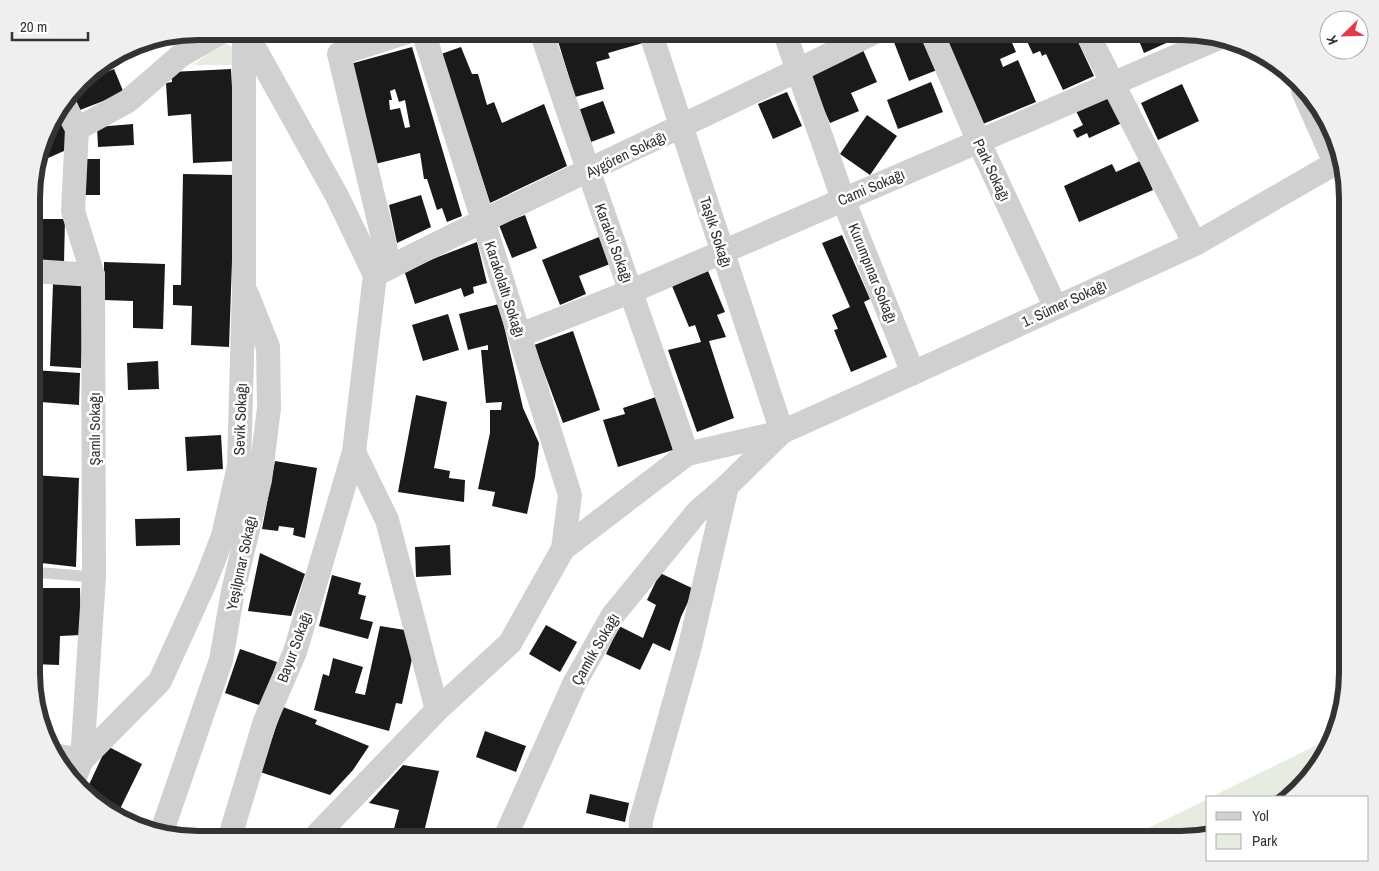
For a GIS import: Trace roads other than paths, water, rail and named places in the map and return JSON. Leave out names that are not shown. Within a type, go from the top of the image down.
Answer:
[{"type":"street","points":[[67,110],[77,129],[128,101],[180,56],[208,40]]},
{"type":"street","name":"Sevik Sokağı","points":[[78,769],[160,681],[206,580],[223,536],[239,466],[244,287],[245,40]]},
{"type":"street","points":[[250,40],[337,196],[382,272]]},
{"type":"street","points":[[382,40],[339,54],[382,272]]},
{"type":"street","name":"Karakolaltı Sokağı","points":[[426,40],[570,495],[563,549]]},
{"type":"street","name":"Karakol Sokağı","points":[[544,40],[588,172],[632,291],[688,454]]},
{"type":"street","name":"Taşlık Sokağı","points":[[653,40],[782,432]]},
{"type":"street","name":"Kurumpınar Sokağı","points":[[787,40],[843,199],[913,373]]},
{"type":"street","name":"Aygören Sokağı","points":[[382,272],[483,221],[682,127],[859,40]]},
{"type":"street","name":"Park Sokağı","points":[[935,40],[979,142],[1055,306]]},
{"type":"street","points":[[1090,40],[1195,244]]},
{"type":"street","name":"Cami Sokağı","points":[[520,335],[632,291],[1208,42]]},
{"type":"street","points":[[1313,112],[1332,152]]},
{"type":"street","name":"Şamlı Sokağı","points":[[77,129],[73,211],[93,275],[94,577],[78,769]]},
{"type":"street","name":"1. Sümer Sokağı","points":[[782,432],[1055,306],[1195,244],[1335,163]]},
{"type":"street","points":[[40,271],[93,275]]},
{"type":"street","name":"Bayur Sokağı","points":[[232,831],[265,721],[295,652],[354,452],[382,272]]},
{"type":"street","name":"Yeşilpınar Sokağı","points":[[163,827],[221,660],[234,592],[260,480],[269,408],[268,347],[259,319],[244,287]]},
{"type":"street","points":[[321,831],[437,710],[510,642],[563,549],[688,454],[782,432]]},
{"type":"street","name":"Çamlık Sokağı","points":[[508,831],[574,684],[613,616],[698,511],[727,486],[782,432]]},
{"type":"street","points":[[354,452],[387,520],[437,710]]},
{"type":"street","points":[[640,831],[641,820],[690,646],[727,486]]},
{"type":"lane","points":[[40,573],[94,577]]}]
